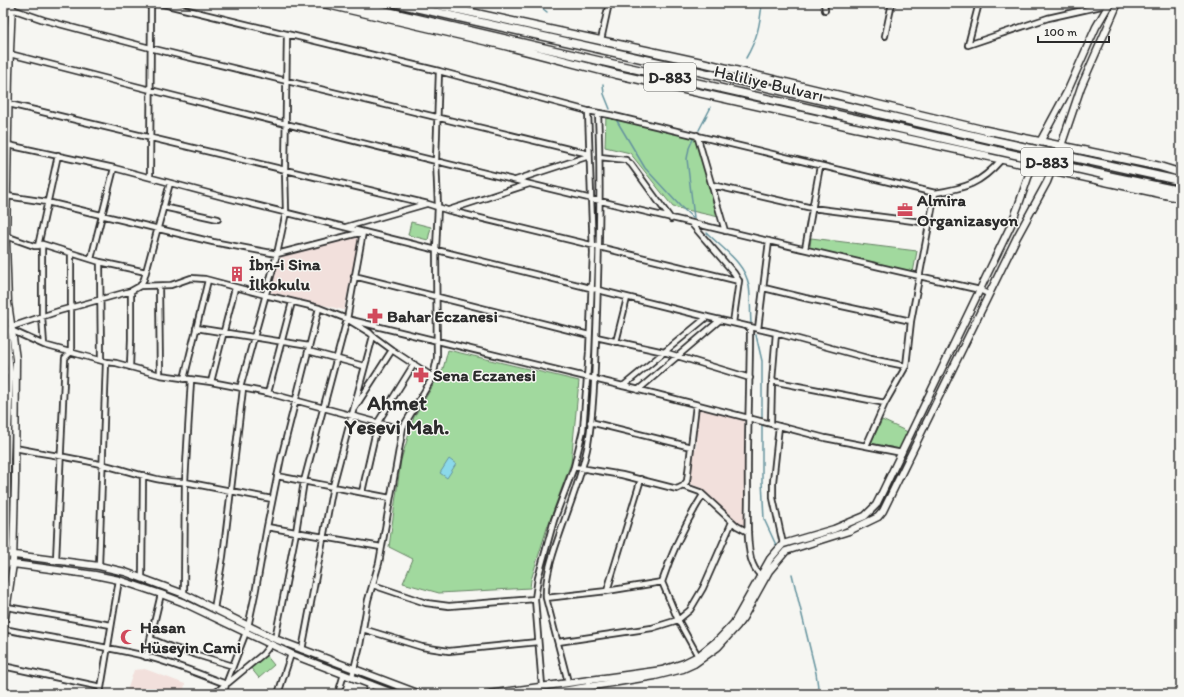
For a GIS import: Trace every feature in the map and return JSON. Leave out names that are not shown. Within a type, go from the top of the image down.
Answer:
[{"type":"highway","points":[[321,3],[503,45],[615,74],[1001,160],[1032,165],[1181,198]]},
{"type":"highway","name":"Haliliye Bulvarı","points":[[351,3],[600,61],[1181,191]]},
{"type":"highway","name":"Haliliye Bulvarı","points":[[395,3],[992,140],[1181,181]]},
{"type":"highway","points":[[428,3],[704,63],[984,130],[1158,166],[1181,173]]},
{"type":"highway","points":[[502,19],[601,50]]},
{"type":"highway","points":[[503,45],[600,61]]},
{"type":"highway","points":[[759,86],[834,95]]},
{"type":"highway","points":[[755,96],[857,128]]},
{"type":"main road","points":[[544,694],[655,676],[683,669],[694,664],[718,647],[738,626],[769,571],[786,551],[849,531],[878,517],[888,504],[988,294],[1035,201],[1053,170],[1081,87],[1118,3]]},
{"type":"main road","points":[[488,694],[662,670],[684,663],[698,656],[720,639],[734,623],[760,575],[770,559],[783,544],[834,529],[865,516],[876,505],[980,290],[1019,204],[1040,142],[1068,90],[1096,27],[1110,4]]},
{"type":"main road","points":[[10,555],[5,546],[5,449],[6,397],[10,373],[6,236],[12,6]]},
{"type":"main road","points":[[3,317],[16,359],[15,448],[10,555],[7,606],[3,630]]},
{"type":"main road","points":[[10,555],[99,566],[125,572],[184,594],[214,609],[247,630]]},
{"type":"main road","points":[[3,592],[4,574],[9,563]]},
{"type":"main road","points":[[9,563],[95,575],[119,580],[161,594],[247,630],[273,642],[291,654],[395,694]]},
{"type":"main road","points":[[273,642],[302,650],[420,694]]},
{"type":"street","points":[[150,177],[151,3]]},
{"type":"street","points":[[159,3],[439,71],[588,111],[697,135],[934,193],[958,189],[970,185],[983,178],[1001,160]]},
{"type":"street","points":[[601,40],[609,3]]},
{"type":"street","points":[[824,3],[825,10]]},
{"type":"street","points":[[885,36],[892,3]]},
{"type":"street","points":[[979,3],[968,45],[1048,18],[1110,4]]},
{"type":"street","points":[[12,6],[44,20],[150,48],[589,155]]},
{"type":"street","points":[[214,609],[223,556],[242,388],[277,254],[286,212],[285,170],[287,34]]},
{"type":"street","points":[[10,54],[286,124],[599,200],[690,224],[980,290],[988,294]]},
{"type":"street","points":[[352,677],[379,563],[403,427],[433,377],[437,358],[436,250],[438,206],[436,160],[439,71]]},
{"type":"street","points":[[9,104],[438,206],[447,210],[739,281]]},
{"type":"street","points":[[542,686],[535,599],[538,578],[552,528],[574,467],[583,430],[590,335],[593,246],[588,111]]},
{"type":"street","points":[[568,682],[546,598],[545,586],[551,557],[583,468],[590,422],[594,379],[598,290],[600,157],[598,113]]},
{"type":"street","points":[[697,135],[725,231]]},
{"type":"street","points":[[8,145],[114,168],[223,197],[707,318],[776,333],[871,359],[906,366]]},
{"type":"street","points":[[44,345],[40,245],[47,202],[58,155]]},
{"type":"street","points":[[516,180],[589,155]]},
{"type":"street","points":[[600,157],[626,160],[631,164],[671,218]]},
{"type":"street","points":[[805,249],[820,166]]},
{"type":"street","points":[[91,259],[114,168]]},
{"type":"street","points":[[140,286],[146,272],[170,183]]},
{"type":"street","points":[[447,210],[530,183]]},
{"type":"street","points":[[712,185],[812,208],[929,223]]},
{"type":"street","points":[[866,446],[885,403],[906,366],[911,321],[934,193]]},
{"type":"street","points":[[7,196],[47,202],[213,242],[277,254],[363,232]]},
{"type":"street","points":[[345,227],[428,204]]},
{"type":"street","points":[[163,206],[218,220]]},
{"type":"street","points":[[690,224],[734,273],[739,281],[732,323]]},
{"type":"street","points":[[214,694],[263,654],[273,642],[296,532],[304,482],[347,318],[363,232]]},
{"type":"street","points":[[6,236],[100,262],[146,272]]},
{"type":"street","points":[[758,329],[769,241]]},
{"type":"street","points":[[56,560],[65,358],[71,352],[71,253]]},
{"type":"street","points":[[99,566],[104,361],[100,262]]},
{"type":"street","points":[[354,276],[590,335]]},
{"type":"street","points":[[8,330],[42,316],[131,291],[140,286],[171,285],[191,278],[208,280],[265,296],[319,308],[347,318],[748,417],[825,438],[902,452]]},
{"type":"street","points":[[184,379],[208,280]]},
{"type":"street","points":[[159,286],[160,375]]},
{"type":"street","points":[[211,382],[235,288]]},
{"type":"street","points":[[764,288],[911,321]]},
{"type":"street","points":[[130,367],[131,291]]},
{"type":"street","points":[[616,342],[627,298]]},
{"type":"street","points":[[268,393],[280,341],[292,302]]},
{"type":"street","points":[[224,694],[226,684],[247,630],[277,476],[319,308]]},
{"type":"street","points":[[347,318],[433,377]]},
{"type":"street","points":[[623,386],[707,318]]},
{"type":"street","points":[[638,390],[720,320]]},
{"type":"street","points":[[750,327],[748,532],[751,558],[754,567],[760,575]]},
{"type":"street","points":[[196,328],[280,341],[309,349],[336,359],[364,366]]},
{"type":"street","points":[[8,330],[44,345],[160,375],[211,382],[268,393],[351,414],[398,428],[403,427]]},
{"type":"street","points":[[769,423],[776,333]]},
{"type":"street","points":[[302,650],[333,486],[372,336]]},
{"type":"street","points":[[596,337],[664,352],[750,378]]},
{"type":"street","points":[[351,414],[392,350]]},
{"type":"street","points":[[362,492],[378,422],[414,364]]},
{"type":"street","points":[[3,372],[10,373]]},
{"type":"street","points":[[184,594],[185,482],[191,380]]},
{"type":"street","points":[[772,381],[885,403]]},
{"type":"street","points":[[574,467],[641,479],[677,489],[683,486],[687,481],[696,405]]},
{"type":"street","points":[[590,422],[692,447]]},
{"type":"street","points":[[779,426],[773,482],[773,498],[783,544]]},
{"type":"street","points":[[15,448],[102,465],[151,478],[185,482],[272,500]]},
{"type":"street","points":[[142,578],[144,475]]},
{"type":"street","points":[[277,476],[390,498]]},
{"type":"street","points":[[607,591],[641,479]]},
{"type":"street","points":[[683,486],[700,492],[732,522],[748,532]]},
{"type":"street","points":[[698,656],[678,620],[662,582],[669,560],[689,516],[703,495]]},
{"type":"street","points":[[558,642],[652,628],[678,620],[690,610],[703,588],[732,522]]},
{"type":"street","points":[[267,527],[381,547]]},
{"type":"street","points":[[100,694],[119,580]]},
{"type":"street","points":[[546,598],[607,591],[662,582]]},
{"type":"street","points":[[373,585],[426,602],[449,606],[535,599]]},
{"type":"street","points":[[146,657],[161,594]]},
{"type":"street","points":[[7,606],[111,625]]},
{"type":"street","points":[[363,629],[422,647],[449,650],[538,642]]},
{"type":"street","points":[[3,630],[107,648],[146,657],[180,666],[226,684]]},
{"type":"street","points":[[151,639],[171,647],[233,666]]},
{"type":"street","points":[[278,694],[291,654]]},
{"type":"street","points":[[3,666],[101,687]]},
{"type":"street","points":[[338,694],[344,674]]},
{"type":"street","points":[[367,694],[371,684]]},
{"type":"shaded area","points":[[357,236],[359,238],[344,310],[269,292],[281,256]]},
{"type":"shaded area","points":[[699,406],[744,417],[745,526],[737,522],[701,488],[690,484],[692,452],[696,448],[697,437],[694,432],[697,408]]},
{"type":"shaded area","points":[[145,669],[185,684],[184,690],[190,694],[126,694],[134,670]]},
{"type":"green space","points":[[606,114],[695,136],[719,217],[673,207],[630,153],[605,147]]},
{"type":"green space","points":[[411,222],[431,227],[428,240],[408,235]]},
{"type":"green space","points":[[811,238],[917,251],[913,273],[810,248]]},
{"type":"green space","points":[[448,350],[579,381],[571,463],[547,528],[531,580],[530,588],[439,593],[403,583],[413,559],[389,547],[401,460],[414,417],[443,369]]},
{"type":"green space","points":[[882,420],[908,432],[900,449],[871,443]]},
{"type":"green space","points":[[265,654],[274,665],[259,678],[250,667]]},
{"type":"water","points":[[449,459],[456,464],[447,478],[440,473]]},
{"type":"waterway","points":[[536,3],[547,12]]},
{"type":"waterway","points":[[746,58],[757,32],[762,3]]},
{"type":"waterway","points":[[603,84],[604,94],[610,109]]},
{"type":"waterway","points":[[699,130],[711,107]]},
{"type":"waterway","points":[[617,121],[645,168],[693,218]]},
{"type":"waterway","points":[[693,218],[687,159],[689,148],[694,137]]},
{"type":"waterway","points":[[707,233],[738,263],[747,278],[750,291],[751,323]]},
{"type":"waterway","points":[[756,335],[762,361],[762,481],[764,519],[776,545]]},
{"type":"waterway","points":[[792,574],[816,673],[819,694]]},
{"type":"place","name":"Almira Organizasyon","points":[[905,210]]},
{"type":"place","name":"İbn-i Sina İlkokulu","points":[[237,274]]},
{"type":"place","name":"Bahar Eczanesi","points":[[375,316]]},
{"type":"place","name":"Sena Eczanesi","points":[[421,375]]},
{"type":"place","name":"Hasan Hüseyin Cami","points":[[128,637]]},
{"type":"district","name":"Ahmet Yesevi Mah.","points":[[397,415]]}]
